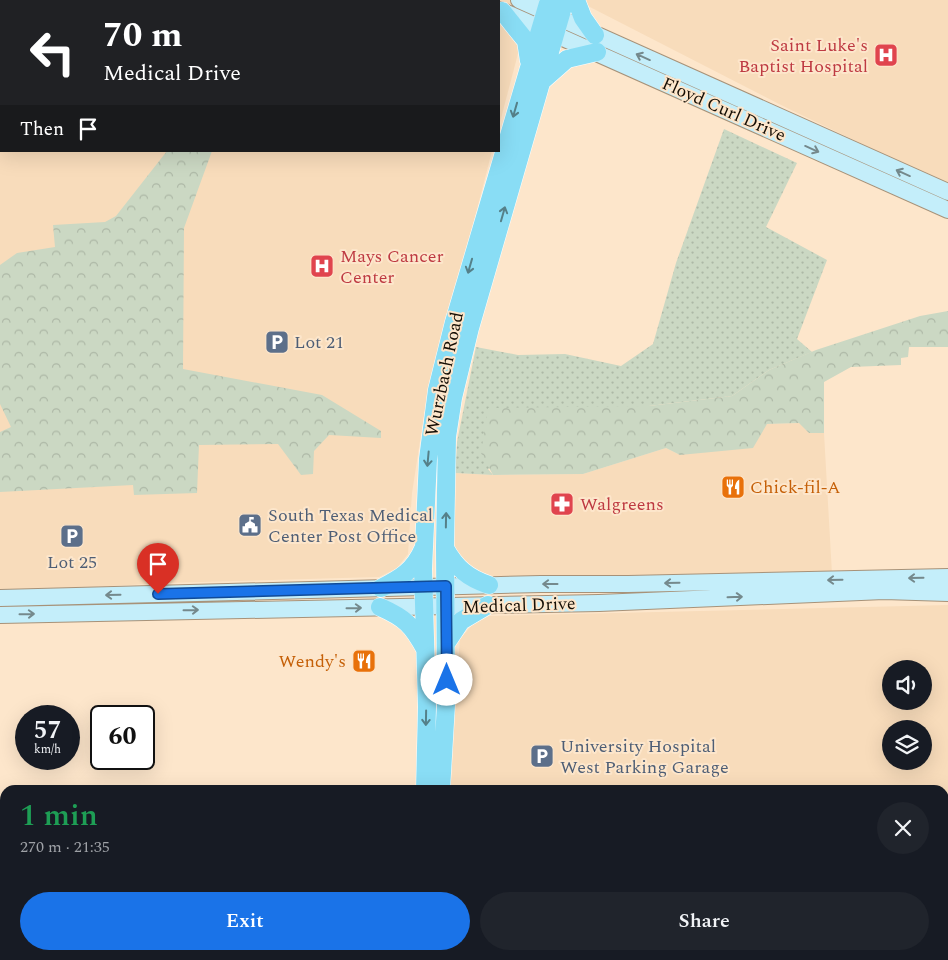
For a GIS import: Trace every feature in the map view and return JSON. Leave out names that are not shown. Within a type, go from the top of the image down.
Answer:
[{"type":"main road","name":"Wurzbach Road","points":[[425,785],[426,652],[424,546],[428,459],[437,390],[454,322],[530,64],[550,19],[565,0]]},
{"type":"main road","points":[[541,81],[567,58],[596,43],[576,0]]},
{"type":"main road","points":[[501,10],[526,41],[530,64]]},
{"type":"main road","name":"Wurzbach Road","points":[[441,785],[446,705],[445,547],[447,437],[453,398],[470,328],[541,81],[550,19]]},
{"type":"main road","points":[[381,588],[407,574],[419,558],[424,546]]},
{"type":"main road","points":[[445,547],[459,569],[475,580],[489,585]]},
{"type":"main road","points":[[447,643],[461,621],[488,605]]},
{"type":"main road","points":[[380,607],[407,621],[414,628],[426,652]]},
{"type":"street","name":"Floyd Curl Drive","points":[[519,0],[596,43],[948,210]]},
{"type":"street","name":"Floyd Curl Drive","points":[[501,10],[550,19]]},
{"type":"street","name":"Floyd Curl Drive","points":[[596,43],[948,192]]},
{"type":"street","name":"Medical Drive","points":[[0,598],[489,585],[948,577]]},
{"type":"street","name":"Medical Drive","points":[[0,615],[446,607],[884,591],[948,593]]},
{"type":"shaded area","points":[[500,0],[532,0],[500,122]]},
{"type":"shaded area","points":[[584,0],[948,0],[948,185],[789,109],[586,5]]},
{"type":"shaded area","points":[[0,152],[492,152],[424,415],[412,493],[408,554],[397,568],[379,577],[166,583],[0,592]]},
{"type":"shaded area","points":[[800,423],[809,433],[824,433],[832,574],[701,578],[484,576],[476,575],[451,548],[455,473],[493,475],[583,474],[666,448],[680,455],[767,424]]},
{"type":"shaded area","points":[[948,605],[948,785],[449,785],[460,639],[473,624],[489,616]]},
{"type":"green space","points":[[724,129],[797,163],[766,227],[827,260],[797,339],[812,352],[769,370],[732,396],[649,406],[488,469],[493,475],[455,473],[457,442],[476,347],[518,355],[565,354],[621,366],[653,344],[676,263]]},
{"type":"green space","points":[[166,152],[212,152],[184,228],[183,369],[322,395],[381,431],[381,438],[329,435],[314,451],[313,474],[301,475],[278,444],[199,445],[197,493],[134,495],[133,485],[0,492],[0,432],[11,427],[0,404],[0,265],[17,253],[55,247],[53,225],[105,222],[116,216]]},
{"type":"green space","points":[[948,311],[948,347],[909,347],[908,357],[901,358],[901,365],[851,367],[824,382],[824,433],[809,433],[799,423],[767,424],[753,448],[680,455],[666,448],[583,474],[493,475],[481,453],[488,408],[649,406],[732,396],[769,370],[816,350],[920,316]]},
{"type":"place","name":"Saint Luke's Baptist Hospital","points":[[886,55]]},
{"type":"place","name":"Mays Cancer Center","points":[[322,266]]},
{"type":"place","name":"Lot 21","points":[[277,342]]},
{"type":"place","name":"Chick-fil-A","points":[[733,487]]},
{"type":"place","name":"Walgreens","points":[[562,504]]},
{"type":"place","name":"South Texas Medical Center Post Office","points":[[250,525]]},
{"type":"place","name":"Lot 25","points":[[72,536]]},
{"type":"place","name":"Wendy's","points":[[364,661]]},
{"type":"place","name":"University Hospital West Parking Garage","points":[[542,756]]},
{"type":"route","points":[[158,594],[446,586],[447,680]]}]
